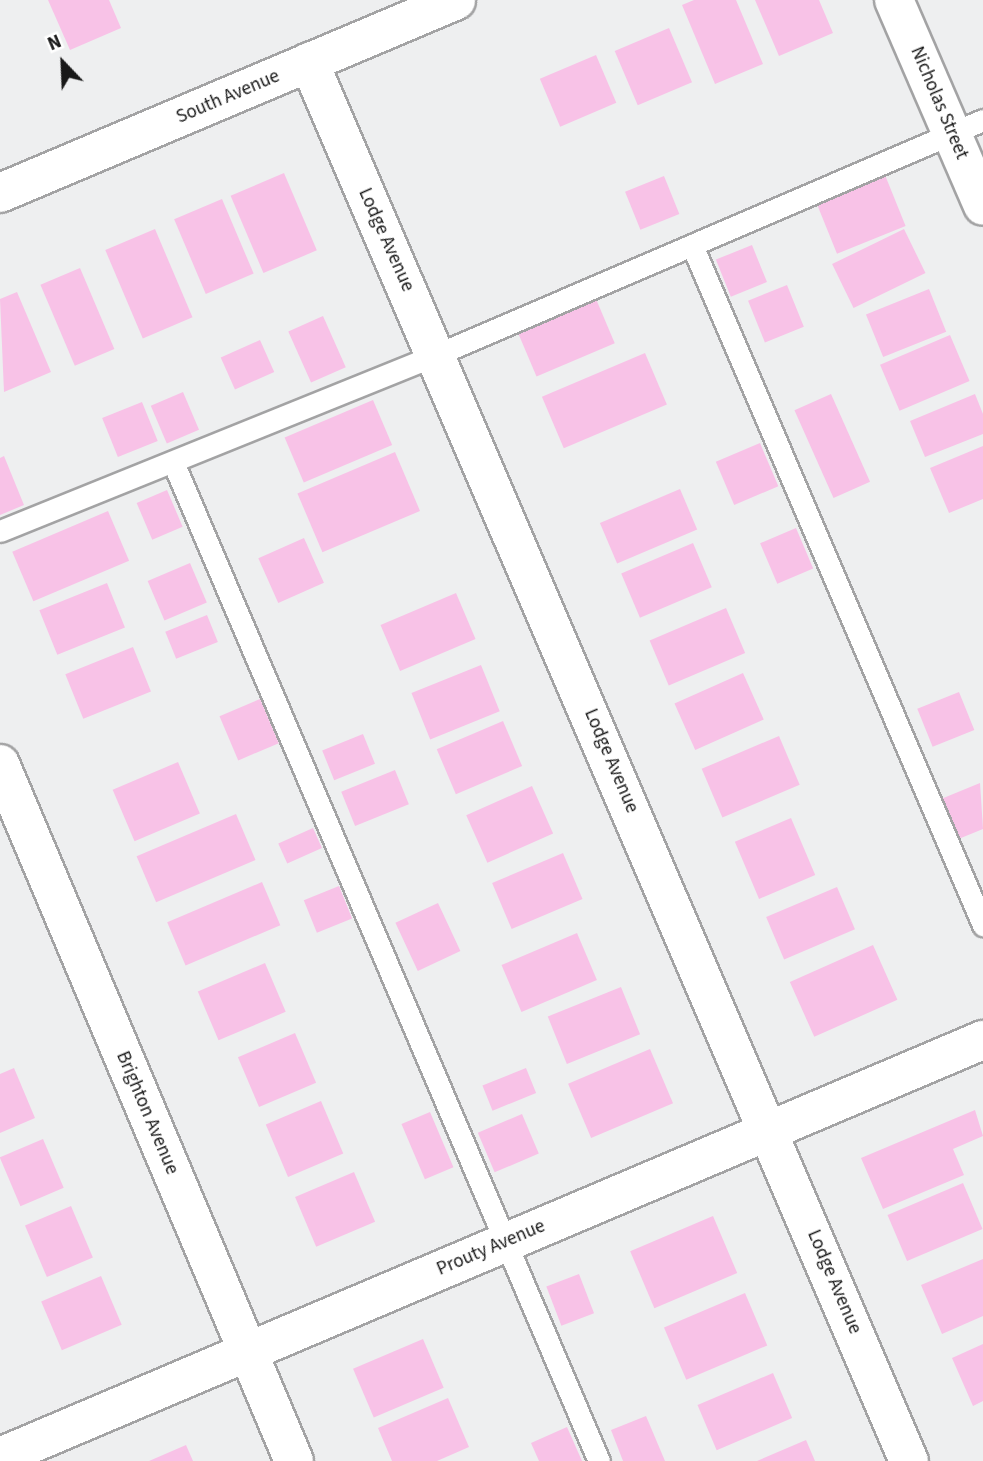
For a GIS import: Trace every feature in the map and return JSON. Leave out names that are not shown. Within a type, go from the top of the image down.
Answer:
[{"type":"street","name":"South Avenue","points":[[0,193],[456,0]]},
{"type":"street","name":"Nicholas Street","points":[[894,0],[967,127],[983,206]]},
{"type":"street","name":"Lodge Avenue","points":[[309,62],[771,1130],[909,1461]]},
{"type":"street","name":"Brighton Avenue","points":[[0,764],[294,1461]]},
{"type":"street","name":"Prouty Avenue","points":[[0,1457],[983,1040]]},
{"type":"lane","points":[[0,531],[436,355],[967,127]]},
{"type":"lane","points":[[692,245],[983,925]]},
{"type":"lane","points":[[173,462],[599,1461]]},
{"type":"building","points":[[48,0],[109,0],[121,28],[70,50]]},
{"type":"building","points":[[694,0],[736,0],[763,64],[715,84],[682,5]]},
{"type":"building","points":[[755,0],[819,0],[833,33],[779,56]]},
{"type":"building","points":[[669,28],[692,82],[638,105],[615,51]]},
{"type":"building","points":[[596,55],[616,103],[560,127],[540,79]]},
{"type":"building","points":[[284,173],[317,250],[263,273],[231,196]]},
{"type":"building","points":[[885,175],[906,226],[837,254],[816,203]]},
{"type":"building","points":[[664,176],[679,214],[640,230],[625,192]]},
{"type":"building","points":[[222,199],[254,274],[206,294],[174,219]]},
{"type":"building","points":[[155,229],[193,317],[143,338],[105,250]]},
{"type":"building","points":[[904,229],[925,273],[854,308],[832,264]]},
{"type":"building","points":[[752,245],[767,282],[731,297],[716,260]]},
{"type":"building","points":[[80,268],[114,349],[75,366],[40,285]]},
{"type":"building","points":[[787,285],[804,327],[765,342],[748,301]]},
{"type":"building","points":[[929,289],[946,332],[883,357],[866,314]]},
{"type":"building","points":[[17,292],[51,372],[4,392],[0,299]]},
{"type":"building","points":[[596,299],[615,343],[537,376],[518,332]]},
{"type":"building","points":[[323,316],[346,367],[311,383],[288,331]]},
{"type":"building","points":[[950,335],[970,381],[900,411],[880,365]]},
{"type":"building","points":[[260,340],[274,372],[235,389],[221,357]]},
{"type":"building","points":[[645,353],[667,405],[564,448],[542,397]]},
{"type":"building","points":[[183,392],[199,430],[167,443],[151,406]]},
{"type":"building","points":[[831,394],[870,482],[834,498],[794,410]]},
{"type":"building","points":[[975,394],[983,414],[983,434],[925,457],[910,421]]},
{"type":"building","points":[[373,400],[392,445],[304,483],[285,438]]},
{"type":"building","points":[[142,402],[158,441],[118,457],[102,418]]},
{"type":"building","points":[[760,443],[778,486],[734,505],[716,462]]},
{"type":"building","points":[[983,446],[983,499],[949,513],[930,468]]},
{"type":"building","points":[[395,452],[420,511],[322,552],[297,493]]},
{"type":"building","points":[[4,456],[24,505],[0,515],[0,458]]},
{"type":"building","points":[[680,489],[697,530],[617,563],[600,523]]},
{"type":"building","points":[[167,490],[183,527],[152,540],[137,503]]},
{"type":"building","points":[[108,511],[129,561],[33,601],[12,552]]},
{"type":"building","points":[[796,528],[813,569],[777,584],[760,543]]},
{"type":"building","points":[[304,538],[324,583],[278,603],[258,558]]},
{"type":"building","points":[[693,543],[712,587],[640,618],[621,573]]},
{"type":"building","points":[[190,563],[207,603],[164,621],[148,581]]},
{"type":"building","points":[[107,583],[125,628],[57,655],[39,610]]},
{"type":"building","points":[[456,593],[476,639],[400,671],[381,625]]},
{"type":"building","points":[[726,608],[745,653],[669,686],[650,640]]},
{"type":"building","points":[[207,615],[218,642],[176,659],[165,632]]},
{"type":"building","points":[[133,647],[151,692],[83,719],[65,674]]},
{"type":"building","points":[[481,665],[500,711],[430,739],[411,693]]},
{"type":"building","points":[[743,673],[764,720],[695,750],[674,704]]},
{"type":"building","points":[[959,692],[974,730],[933,747],[917,709]]},
{"type":"building","points":[[260,699],[279,743],[238,760],[219,716]]},
{"type":"building","points":[[503,721],[522,766],[456,794],[437,749]]},
{"type":"building","points":[[363,734],[375,764],[334,780],[322,750]]},
{"type":"building","points":[[779,736],[800,785],[722,818],[702,769]]},
{"type":"building","points":[[178,762],[200,814],[135,841],[113,790]]},
{"type":"building","points":[[395,770],[409,804],[355,826],[341,792]]},
{"type":"building","points":[[980,783],[983,829],[956,840],[941,799]]},
{"type":"building","points":[[532,786],[553,834],[487,863],[466,815]]},
{"type":"building","points":[[236,814],[256,860],[156,902],[137,856]]},
{"type":"building","points":[[791,818],[815,875],[759,899],[735,842]]},
{"type":"building","points":[[313,828],[322,848],[287,864],[278,843]]},
{"type":"building","points":[[563,853],[583,899],[512,929],[492,883]]},
{"type":"building","points":[[262,882],[280,925],[186,966],[167,922]]},
{"type":"building","points":[[339,886],[352,918],[317,933],[304,900]]},
{"type":"building","points":[[837,887],[855,929],[784,959],[766,917]]},
{"type":"building","points":[[438,903],[460,951],[418,971],[395,923]]},
{"type":"building","points":[[577,933],[597,980],[521,1012],[502,965]]},
{"type":"building","points":[[873,945],[897,1000],[814,1037],[790,982]]},
{"type":"building","points":[[265,963],[286,1012],[219,1040],[198,992]]},
{"type":"building","points":[[621,987],[640,1034],[567,1064],[548,1017]]},
{"type":"building","points":[[295,1033],[316,1083],[259,1107],[238,1057]]},
{"type":"building","points":[[650,1049],[673,1103],[591,1138],[568,1084]]},
{"type":"building","points":[[14,1068],[35,1118],[0,1133],[0,1074]]},
{"type":"building","points":[[526,1068],[536,1093],[493,1111],[482,1086]]},
{"type":"building","points":[[321,1101],[343,1153],[288,1177],[266,1124]]},
{"type":"building","points":[[975,1110],[983,1136],[953,1149],[964,1175],[883,1209],[861,1158]]},
{"type":"building","points":[[430,1112],[453,1167],[425,1179],[401,1124]]},
{"type":"building","points":[[522,1114],[539,1154],[495,1172],[478,1133]]},
{"type":"building","points":[[43,1139],[64,1188],[20,1206],[0,1157]]},
{"type":"building","points":[[354,1172],[375,1222],[316,1247],[295,1197]]},
{"type":"building","points":[[963,1183],[983,1229],[907,1261],[888,1215]]},
{"type":"building","points":[[71,1206],[93,1258],[47,1277],[25,1226]]},
{"type":"building","points":[[713,1216],[737,1273],[654,1308],[630,1251]]},
{"type":"building","points":[[983,1259],[983,1316],[942,1334],[921,1285]]},
{"type":"building","points":[[579,1274],[594,1313],[561,1326],[546,1287]]},
{"type":"building","points":[[101,1276],[122,1325],[62,1350],[41,1301]]},
{"type":"building","points":[[745,1293],[767,1345],[686,1380],[664,1327]]},
{"type":"building","points":[[423,1339],[444,1388],[374,1417],[353,1369]]},
{"type":"building","points":[[983,1344],[983,1401],[973,1406],[952,1358]]},
{"type":"building","points":[[773,1373],[792,1418],[717,1450],[698,1405]]},
{"type":"building","points":[[448,1398],[469,1447],[437,1461],[392,1461],[378,1428]]},
{"type":"building","points":[[646,1416],[665,1461],[623,1461],[611,1430]]},
{"type":"building","points":[[567,1427],[582,1461],[539,1461],[531,1443]]},
{"type":"building","points":[[806,1440],[815,1461],[757,1461]]},
{"type":"building","points":[[186,1445],[193,1461],[149,1461]]}]
